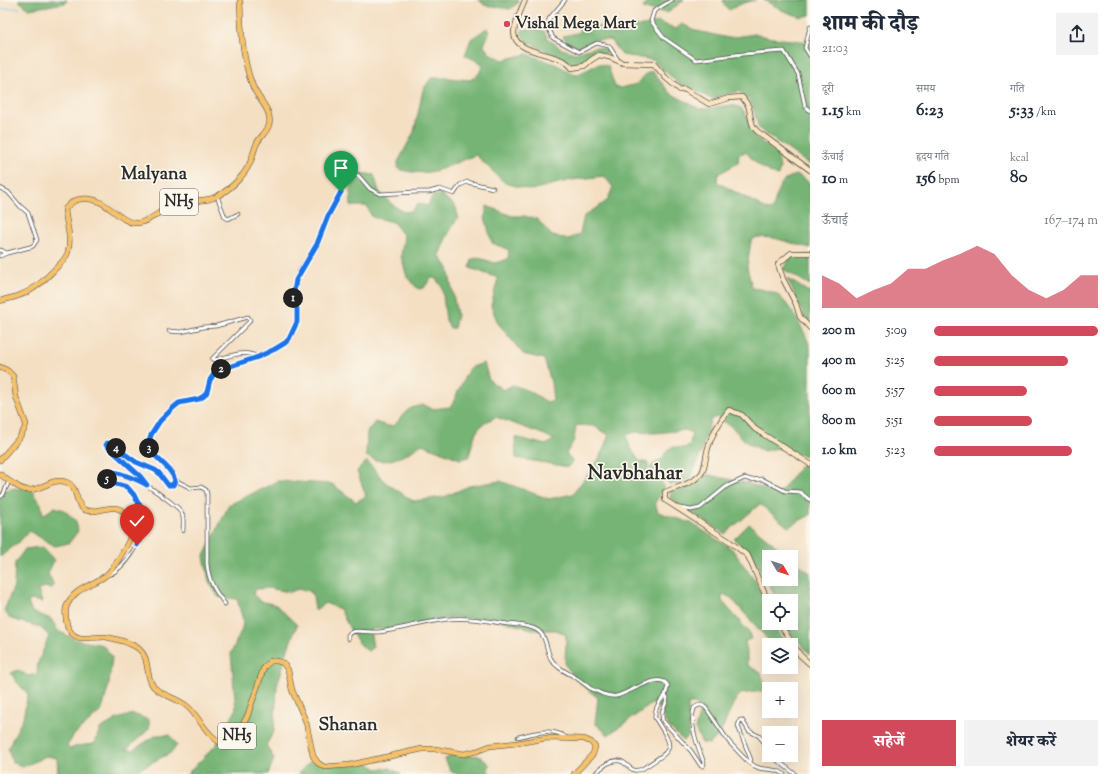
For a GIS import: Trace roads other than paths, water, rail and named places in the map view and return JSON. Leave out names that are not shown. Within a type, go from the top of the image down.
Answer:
[{"type":"highway","name":"NH5","points":[[0,300],[18,296],[42,283],[63,261],[68,254],[69,245],[69,233],[65,209],[70,203],[79,199],[94,199],[102,202],[130,222],[138,223],[145,221],[170,206],[180,202],[209,199],[217,196],[242,175],[249,164],[257,143],[269,125],[269,117],[267,110],[254,88],[247,66],[241,27],[240,0]]},
{"type":"highway","points":[[0,367],[8,371],[13,376],[16,397],[25,417],[26,424],[19,438],[0,460]]},
{"type":"highway","name":"NH5","points":[[0,474],[28,490],[36,489],[60,480],[67,482],[72,486],[76,493],[79,505],[82,509],[92,512],[106,508],[116,508],[123,512],[129,519],[132,529],[130,537],[112,568],[106,575],[80,589],[70,598],[66,609],[66,621],[70,631],[76,636],[84,639],[107,638],[133,645],[140,649],[145,655],[149,678],[154,686],[161,692],[183,703],[190,709],[212,737],[220,743],[227,745],[233,742],[247,717],[264,667],[271,661],[277,661],[283,663],[288,670],[292,690],[306,722],[313,756],[318,763],[324,767],[350,765],[422,749],[435,749],[464,754],[490,746],[547,738],[584,739],[591,742],[595,747],[593,754],[574,774]]},
{"type":"main road","points":[[525,0],[514,32],[516,39],[525,48],[557,58],[569,64],[572,68],[584,66],[599,56],[609,57],[623,63],[654,64],[666,78],[680,90],[684,89],[709,104],[729,98],[742,97],[749,106],[751,122],[755,131],[810,170]]},
{"type":"main road","points":[[810,252],[791,253],[778,264],[783,279],[796,304],[800,317],[810,328]]},
{"type":"main road","points":[[765,594],[748,556],[729,541],[665,500],[665,492],[680,485],[690,483],[702,473],[708,446],[719,423],[729,410],[742,415],[755,430],[810,464]]},
{"type":"main road","points":[[784,630],[800,655],[810,664]]},
{"type":"street","points":[[564,0],[549,19],[548,27],[553,38],[580,52],[597,43],[609,46],[619,61]]},
{"type":"street","points":[[672,0],[654,11],[651,21],[664,38],[696,60],[784,51],[798,74],[805,106],[810,110]]},
{"type":"street","points":[[810,27],[805,48],[810,56]]},
{"type":"street","points":[[225,604],[215,592],[208,574],[206,490],[201,486],[191,488],[175,480],[170,470],[151,452],[148,446],[151,435],[160,421],[179,403],[199,399],[204,396],[207,392],[210,380],[216,371],[258,357],[285,343],[296,328],[298,315],[293,297],[296,280],[317,244],[328,216],[339,198],[347,178],[358,175],[370,189],[380,194],[429,192],[440,189],[454,194],[460,185],[467,182],[493,188]]},
{"type":"street","points":[[0,188],[8,192],[28,213],[36,237],[36,243],[33,246],[0,256]]},
{"type":"street","points":[[217,196],[225,217],[228,218],[238,214]]},
{"type":"street","points":[[0,250],[6,254]]},
{"type":"street","points":[[169,330],[181,332],[203,327],[216,326],[248,317],[250,320],[249,322],[212,358],[215,360],[248,353],[258,357]]},
{"type":"street","points":[[147,485],[140,476],[107,446],[107,443],[111,444],[136,462],[155,470],[168,485],[173,485],[175,480]]},
{"type":"street","points":[[106,575],[115,572],[134,550],[148,516],[148,513],[138,503],[132,491],[127,487],[109,482],[107,476],[108,474],[113,472],[131,477],[147,485],[174,504],[182,512],[184,519],[183,531]]},
{"type":"street","points":[[679,508],[692,510],[700,508],[727,486],[745,478],[751,480],[762,479],[786,491],[800,492],[810,500]]},
{"type":"street","points":[[0,498],[10,481]]},
{"type":"street","points":[[348,639],[350,632],[353,631],[365,633],[379,632],[448,619],[477,619],[524,626],[538,630],[542,634],[549,654],[556,665],[597,692],[616,696],[656,681],[664,681],[667,683],[668,686],[665,696],[656,708],[655,718],[670,745],[668,751],[638,771],[634,771],[624,763],[618,761],[601,767],[595,774]]},
{"type":"street","points":[[665,696],[667,697],[667,700],[662,709],[663,721],[691,751],[699,764],[703,766],[704,763],[696,742],[693,719],[694,708],[698,705],[703,705],[730,742],[748,762],[759,768],[778,771],[784,774]]},
{"type":"street","points":[[750,763],[751,760],[738,726],[740,720],[744,722],[749,731],[762,739]]},
{"type":"street","points":[[518,737],[545,732],[559,733],[567,738]]},
{"type":"street","points":[[780,762],[794,774]]},
{"type":"waterway","points":[[0,9],[20,8]]},
{"type":"place","name":"Vishal Mega Mart","points":[[507,24]]},
{"type":"district","name":"Malyana","points":[[154,175]]},
{"type":"district","name":"Navbhahar","points":[[635,474]]},
{"type":"district","name":"Shanan","points":[[348,726]]}]
